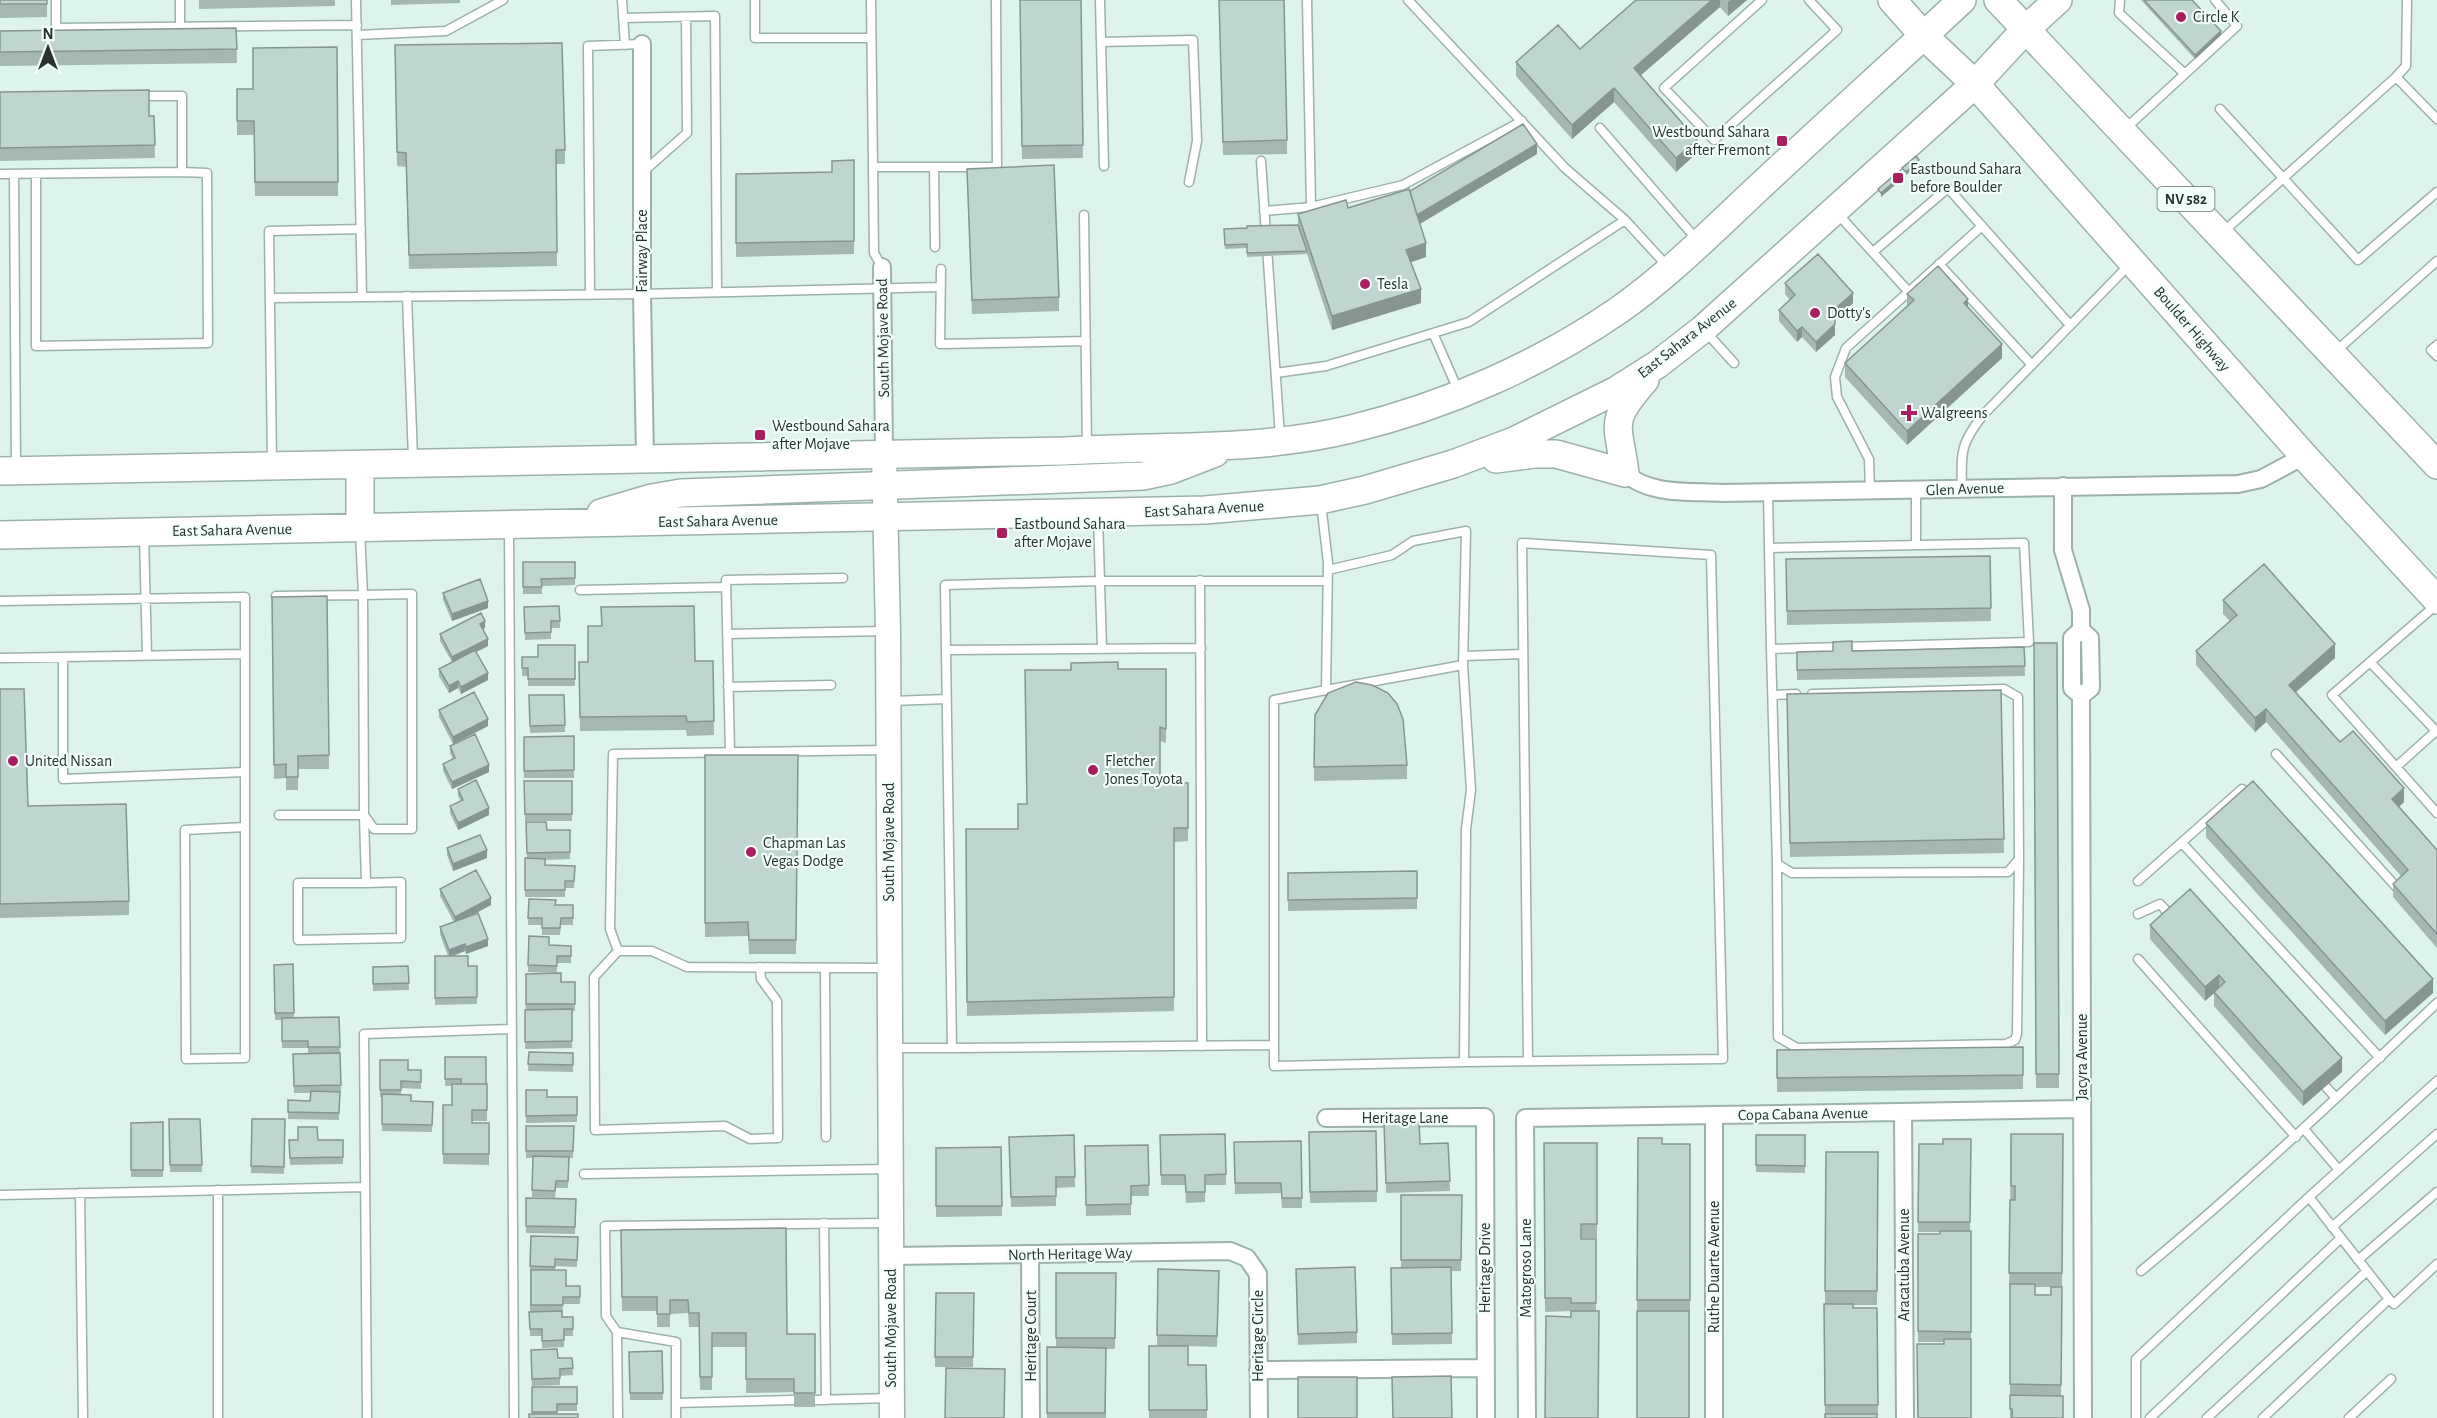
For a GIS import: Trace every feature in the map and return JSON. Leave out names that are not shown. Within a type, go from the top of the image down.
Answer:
[{"type":"main road","name":"Boulder Highway","points":[[1892,0],[1924,36],[1975,84],[2304,456],[2437,602]]},
{"type":"main road","points":[[8,471],[884,455],[1233,446],[1280,441],[1360,427],[1415,412],[1460,394],[1544,355],[1619,310],[1700,243],[1962,0]]},
{"type":"main road","name":"East Sahara Avenue","points":[[0,536],[1237,509],[1320,500],[1365,490],[1453,464],[1514,441],[1577,411],[1658,364],[1703,329],[1975,84],[2025,30],[2058,0]]},
{"type":"main road","name":"NV 582","points":[[2001,3],[2436,464]]},
{"type":"main road","points":[[1453,464],[1550,454],[1587,461],[1624,473],[1617,437],[1619,417],[1635,392],[1658,364]]},
{"type":"main road","points":[[565,523],[652,498],[681,493],[1143,476],[1171,470],[1233,446]]},
{"type":"main road","points":[[360,465],[360,527]]},
{"type":"street","name":"Fairway Place","points":[[634,45],[641,174],[645,458]]},
{"type":"street","name":"South Mojave Road","points":[[882,267],[888,631],[892,1408]]},
{"type":"street","name":"Glen Avenue","points":[[1624,473],[1644,485],[1656,488],[1723,493],[2238,484],[2261,479],[2304,456]]},
{"type":"street","name":"Jacyra Avenue","points":[[2063,486],[2063,550],[2081,610],[2081,630],[2090,638],[2091,688],[2081,696]]},
{"type":"street","name":"Jacyra Avenue","points":[[2081,630],[2072,638],[2072,688],[2081,696],[2083,1418]]},
{"type":"street","name":"Copa Cabana Avenue","points":[[1525,1118],[2082,1109]]},
{"type":"street","name":"Aracatuba Avenue","points":[[1903,1112],[1905,1418]]},
{"type":"street","name":"Ruthe Duarte Avenue","points":[[1714,1115],[1714,1418]]},
{"type":"street","name":"Heritage Lane","points":[[1326,1118],[1485,1117]]},
{"type":"street","name":"Heritage Drive","points":[[1485,1117],[1486,1418]]},
{"type":"street","name":"Matogroso Lane","points":[[1525,1118],[1527,1418]]},
{"type":"street","name":"North Heritage Way","points":[[891,1256],[1230,1251],[1247,1258]]},
{"type":"street","name":"Heritage Court","points":[[1030,1254],[1031,1418]]},
{"type":"street","name":"Heritage Circle","points":[[1247,1258],[1258,1274],[1259,1418]]},
{"type":"street","points":[[1258,1370],[1485,1368]]},
{"type":"lane","points":[[56,0],[56,28],[357,25]]},
{"type":"lane","points":[[180,0],[180,27]]},
{"type":"lane","points":[[356,0],[362,297]]},
{"type":"lane","points":[[357,35],[446,32],[503,0]]},
{"type":"lane","points":[[590,295],[588,46],[634,45],[623,18],[622,0]]},
{"type":"lane","points":[[755,0],[755,38],[871,38]]},
{"type":"lane","points":[[871,0],[874,253],[882,267]]},
{"type":"lane","points":[[873,167],[997,167],[996,0]]},
{"type":"lane","points":[[1100,0],[1104,166]]},
{"type":"lane","points":[[1307,0],[1311,207]]},
{"type":"lane","points":[[1407,0],[1580,183],[1625,220],[1670,269]]},
{"type":"lane","points":[[1762,0],[1664,88],[1714,140],[1837,30],[1813,1]]},
{"type":"lane","points":[[2120,0],[2119,13],[2185,74]]},
{"type":"lane","points":[[2122,132],[2237,26],[2215,0]]},
{"type":"lane","points":[[2220,235],[2406,66],[2407,0]]},
{"type":"lane","points":[[623,18],[715,16],[717,292]]},
{"type":"lane","points":[[641,174],[687,133],[686,17]]},
{"type":"lane","points":[[1101,42],[1193,40],[1197,141],[1189,182]]},
{"type":"lane","points":[[2396,77],[2437,119]]},
{"type":"lane","points":[[125,97],[182,96],[182,172]]},
{"type":"lane","points":[[2220,110],[2358,260],[2437,192]]},
{"type":"lane","points":[[1264,211],[1311,207],[1403,186],[1522,121]]},
{"type":"lane","points":[[1600,128],[1700,243]]},
{"type":"lane","points":[[1261,161],[1280,441]]},
{"type":"lane","points":[[934,167],[935,247]]},
{"type":"lane","points":[[0,174],[207,173],[208,343],[36,346],[36,174]]},
{"type":"lane","points":[[8,471],[14,174]]},
{"type":"lane","points":[[1873,252],[1948,188],[2070,325]]},
{"type":"lane","points":[[1835,210],[1908,291]]},
{"type":"lane","points":[[1084,215],[1087,450]]},
{"type":"lane","points":[[1276,373],[1326,366],[1469,322],[1625,220]]},
{"type":"lane","points":[[1870,491],[1869,459],[1837,397],[1835,377],[1846,348],[1982,226]]},
{"type":"lane","points":[[272,467],[269,231],[361,229]]},
{"type":"lane","points":[[1962,488],[1961,454],[1968,434],[1983,415],[2132,261]]},
{"type":"lane","points":[[2333,354],[2437,261]]},
{"type":"lane","points":[[1939,264],[2032,366]]},
{"type":"lane","points":[[941,269],[940,344],[1086,341]]},
{"type":"lane","points":[[271,298],[590,295],[940,287]]},
{"type":"lane","points":[[407,296],[413,463]]},
{"type":"lane","points":[[1703,329],[1734,363]]},
{"type":"lane","points":[[1433,333],[1460,394]]},
{"type":"lane","points":[[2437,345],[2431,350],[2437,356]]},
{"type":"lane","points":[[1916,490],[1916,546]]},
{"type":"lane","points":[[1767,493],[1777,864],[1778,1037],[1797,1048],[2006,1044],[2015,1040],[2017,1035],[2019,859],[2018,698],[2004,689],[1773,695]]},
{"type":"lane","points":[[1320,500],[1328,570],[1326,690]]},
{"type":"lane","points":[[1098,513],[1102,649]]},
{"type":"lane","points":[[509,524],[513,1418]]},
{"type":"lane","points":[[360,527],[363,595],[366,883]]},
{"type":"lane","points":[[1328,570],[1392,555],[1413,541],[1466,531],[1464,660],[1471,790],[1467,829],[1464,1062]]},
{"type":"lane","points":[[144,532],[147,655]]},
{"type":"lane","points":[[1523,654],[1464,660],[1274,700],[1274,1066],[1723,1059],[1711,555],[1522,543],[1528,1061]]},
{"type":"lane","points":[[1769,548],[2024,543],[2029,642],[1771,649]]},
{"type":"lane","points":[[730,752],[726,580],[843,578]]},
{"type":"lane","points":[[1200,580],[1202,1046]]},
{"type":"lane","points":[[952,1048],[945,585],[1100,581],[1327,581]]},
{"type":"lane","points":[[580,590],[726,587]]},
{"type":"lane","points":[[276,596],[412,594],[412,829],[374,829],[364,815]]},
{"type":"lane","points":[[0,602],[245,597],[244,654],[245,772],[245,827],[245,1059],[186,1059],[185,830],[245,827]]},
{"type":"lane","points":[[2437,602],[2332,695],[2437,813]]},
{"type":"lane","points":[[727,634],[888,631]]},
{"type":"lane","points":[[947,650],[1201,648]]},
{"type":"lane","points":[[2072,651],[2090,651]]},
{"type":"lane","points":[[0,658],[244,654]]},
{"type":"lane","points":[[63,657],[63,778],[245,772]]},
{"type":"lane","points":[[2370,662],[2437,732],[2396,767]]},
{"type":"lane","points":[[728,687],[831,685]]},
{"type":"lane","points":[[888,701],[947,699]]},
{"type":"lane","points":[[618,951],[610,929],[613,753],[888,750]]},
{"type":"lane","points":[[2276,753],[2406,898]]},
{"type":"lane","points":[[2138,880],[2242,789]]},
{"type":"lane","points":[[2227,803],[2235,812]]},
{"type":"lane","points":[[279,815],[364,815]]},
{"type":"lane","points":[[2182,843],[2380,1058]]},
{"type":"lane","points":[[1777,864],[1792,873],[2008,872],[2019,859]]},
{"type":"lane","points":[[402,882],[402,938],[298,940],[298,883],[366,883],[402,882]]},
{"type":"lane","points":[[2138,914],[2160,904],[2176,922]]},
{"type":"lane","points":[[760,967],[761,979],[777,1001],[778,1137],[750,1138],[725,1126],[595,1130],[594,977],[618,951],[652,951],[687,967],[760,967],[889,968]]},
{"type":"lane","points":[[2138,959],[2296,1137]]},
{"type":"lane","points":[[825,968],[826,1137]]},
{"type":"lane","points":[[2141,1271],[2207,1217],[2296,1137],[2437,1003]]},
{"type":"lane","points":[[2412,1011],[2419,1020]]},
{"type":"lane","points":[[367,1418],[364,1035],[512,1029]]},
{"type":"lane","points":[[890,1048],[1274,1045]]},
{"type":"lane","points":[[2312,1072],[2336,1098]]},
{"type":"lane","points":[[2136,1418],[2136,1359],[2437,1081]]},
{"type":"lane","points":[[2304,1129],[2339,1170]]},
{"type":"lane","points":[[2332,1227],[2437,1134]]},
{"type":"lane","points":[[584,1174],[890,1169]]},
{"type":"lane","points":[[0,1195],[365,1187]]},
{"type":"lane","points":[[218,1190],[218,1418]]},
{"type":"lane","points":[[80,1192],[83,1418]]},
{"type":"lane","points":[[2358,1260],[2437,1192]]},
{"type":"lane","points":[[2309,1197],[2394,1304],[2437,1264]]},
{"type":"lane","points":[[824,1223],[826,1400]]},
{"type":"lane","points":[[618,1418],[617,1332],[606,1316],[605,1226],[890,1223]]},
{"type":"lane","points":[[2150,1418],[2341,1238]]},
{"type":"lane","points":[[2207,1418],[2367,1271]]},
{"type":"lane","points":[[2263,1418],[2389,1299]]},
{"type":"lane","points":[[617,1332],[676,1342],[676,1418]]},
{"type":"lane","points":[[2349,1418],[2391,1379]]},
{"type":"lane","points":[[676,1403],[794,1400]]},
{"type":"lane","points":[[815,1400],[892,1408]]},
{"type":"building","points":[[0,0],[47,0],[47,4],[0,4]]},
{"type":"building","points":[[1020,0],[1081,0],[1083,145],[1022,146]]},
{"type":"building","points":[[1219,0],[1284,0],[1287,140],[1223,142]]},
{"type":"building","points":[[1636,0],[1712,0],[1634,68],[1697,140],[1676,158],[1614,88],[1572,125],[1516,62],[1558,25],[1580,49]]},
{"type":"building","name":"Circle K","points":[[2144,0],[2192,0],[2221,31],[2195,55]]},
{"type":"building","points":[[236,28],[237,49],[0,52],[0,31]]},
{"type":"building","points":[[562,43],[565,150],[556,150],[557,252],[409,255],[406,153],[397,152],[395,45]]},
{"type":"building","points":[[337,47],[338,182],[255,182],[254,121],[237,121],[237,89],[253,89],[253,48]]},
{"type":"building","points":[[149,90],[149,116],[154,116],[155,145],[0,148],[0,92]]},
{"type":"building","points":[[1523,124],[1537,144],[1417,215],[1410,191]]},
{"type":"building","points":[[1916,156],[1919,160],[1906,172],[1902,168]]},
{"type":"building","points":[[854,160],[854,241],[736,243],[736,174],[832,172],[832,161]]},
{"type":"building","points":[[1054,165],[1059,297],[972,300],[967,169]]},
{"type":"building","points":[[1891,178],[1895,181],[1881,193],[1878,189]]},
{"type":"building","name":"Tesla","points":[[1409,189],[1426,243],[1406,250],[1421,289],[1332,316],[1298,214],[1346,200],[1348,208]]},
{"type":"building","points":[[1298,225],[1307,251],[1247,253],[1247,244],[1225,245],[1224,229]]},
{"type":"building","name":"Dotty's","points":[[1818,254],[1853,293],[1835,309],[1835,324],[1816,342],[1802,327],[1797,331],[1779,310],[1795,295],[1785,283]]},
{"type":"building","name":"Walgreens","points":[[1938,266],[1968,299],[1964,303],[2002,344],[1907,431],[1845,363],[1914,300],[1907,294]]},
{"type":"building","points":[[1990,556],[1991,608],[1787,611],[1786,559]]},
{"type":"building","points":[[523,562],[575,562],[575,578],[541,579],[542,587],[523,587]]},
{"type":"building","points":[[2264,564],[2335,644],[2289,685],[2340,742],[2353,731],[2404,788],[2392,799],[2437,850],[2437,934],[2393,884],[2408,870],[2266,709],[2255,718],[2196,651],[2237,615],[2223,600]]},
{"type":"building","points":[[480,579],[488,601],[452,614],[443,593]]},
{"type":"building","points":[[327,596],[329,755],[298,756],[298,777],[286,777],[286,764],[274,765],[272,597]]},
{"type":"building","points":[[559,606],[560,621],[551,621],[551,632],[525,633],[524,607]]},
{"type":"building","points":[[694,606],[695,661],[713,661],[714,721],[687,722],[686,716],[580,717],[579,662],[588,662],[588,626],[602,626],[601,607]]},
{"type":"building","points":[[481,613],[485,621],[480,624],[488,639],[452,657],[440,634]]},
{"type":"building","points":[[1852,641],[1852,651],[2024,647],[2025,666],[1797,670],[1797,652],[1833,651],[1833,642]]},
{"type":"building","points":[[2034,643],[2057,643],[2059,1074],[2036,1074]]},
{"type":"building","points":[[538,645],[575,645],[575,679],[528,679],[528,668],[522,668],[522,657],[538,657]]},
{"type":"building","points":[[475,650],[488,673],[461,687],[458,681],[449,686],[439,669]]},
{"type":"building","points":[[1118,662],[1118,669],[1166,669],[1166,729],[1160,727],[1160,783],[1188,783],[1188,828],[1174,828],[1174,997],[967,1002],[966,829],[1018,829],[1018,804],[1027,804],[1025,670],[1071,670],[1071,663]]},
{"type":"building","points":[[1356,682],[1372,685],[1388,693],[1397,704],[1403,719],[1407,765],[1314,767],[1315,715],[1328,693]]},
{"type":"building","name":"United Nissan","points":[[0,689],[24,689],[28,806],[126,804],[129,901],[0,904]]},
{"type":"building","points":[[2001,690],[2004,839],[1790,843],[1787,694]]},
{"type":"building","points":[[474,692],[488,719],[453,737],[439,710]]},
{"type":"building","points":[[529,695],[564,695],[565,725],[530,726]]},
{"type":"building","points":[[475,734],[489,765],[452,782],[443,764],[455,758],[450,746]]},
{"type":"building","points":[[574,736],[574,770],[524,771],[524,737]]},
{"type":"building","name":"Chapman Las Vegas Dodge","points":[[705,755],[798,755],[796,940],[749,940],[748,922],[705,923]]},
{"type":"building","points":[[476,780],[489,808],[458,823],[450,806],[463,800],[458,789]]},
{"type":"building","points":[[524,781],[572,781],[572,814],[525,814]]},
{"type":"building","points":[[2253,781],[2433,979],[2385,1021],[2206,823]]},
{"type":"building","points":[[526,822],[546,822],[547,830],[570,830],[570,852],[527,853]]},
{"type":"building","points":[[480,835],[487,850],[453,864],[447,848]]},
{"type":"building","points":[[525,858],[545,859],[545,865],[575,866],[574,881],[565,881],[565,890],[525,890]]},
{"type":"building","points":[[476,870],[491,898],[455,917],[440,889]]},
{"type":"building","points":[[1417,871],[1417,898],[1288,900],[1288,873]]},
{"type":"building","points":[[2190,889],[2342,1058],[2303,1092],[2214,992],[2225,982],[2219,975],[2205,987],[2150,925]]},
{"type":"building","points":[[529,899],[556,900],[555,905],[573,905],[573,918],[561,918],[560,928],[542,928],[542,918],[528,918]]},
{"type":"building","points":[[478,913],[488,939],[449,950],[440,927]]},
{"type":"building","points":[[529,936],[549,937],[549,945],[571,946],[571,956],[557,956],[557,966],[528,965]]},
{"type":"building","points":[[435,956],[468,956],[468,966],[477,966],[477,997],[435,998]]},
{"type":"building","points":[[293,964],[294,1013],[275,1013],[274,965]]},
{"type":"building","points":[[408,966],[409,983],[373,984],[373,967]]},
{"type":"building","points":[[561,973],[561,982],[575,982],[575,1004],[526,1004],[526,974]]},
{"type":"building","points":[[572,1009],[572,1041],[525,1042],[525,1010]]},
{"type":"building","points":[[339,1017],[340,1047],[308,1047],[308,1041],[282,1041],[282,1018]]},
{"type":"building","points":[[2023,1047],[2023,1075],[1777,1078],[1777,1050]]},
{"type":"building","points":[[529,1052],[573,1053],[573,1065],[528,1064]]},
{"type":"building","points":[[340,1053],[341,1085],[294,1086],[293,1054]]},
{"type":"building","points":[[445,1057],[486,1057],[486,1084],[461,1084],[461,1079],[445,1079]]},
{"type":"building","points":[[380,1060],[408,1060],[408,1070],[421,1070],[421,1082],[401,1081],[401,1090],[380,1090]]},
{"type":"building","points":[[452,1084],[487,1084],[487,1110],[472,1110],[472,1123],[489,1123],[489,1154],[443,1154],[443,1105],[452,1105]]},
{"type":"building","points":[[526,1090],[547,1090],[547,1097],[577,1097],[577,1115],[526,1116]]},
{"type":"building","points":[[311,1091],[340,1092],[339,1113],[288,1112],[288,1100],[310,1101]]},
{"type":"building","points":[[382,1094],[411,1095],[411,1101],[433,1102],[432,1125],[382,1124]]},
{"type":"building","points":[[169,1119],[200,1119],[202,1165],[170,1165]]},
{"type":"building","points":[[252,1119],[285,1119],[284,1167],[251,1166]]},
{"type":"building","points":[[163,1122],[163,1170],[131,1170],[131,1123]]},
{"type":"building","points":[[1419,1122],[1420,1144],[1448,1143],[1450,1181],[1386,1183],[1384,1123]]},
{"type":"building","points":[[526,1126],[574,1126],[573,1151],[526,1151]]},
{"type":"building","points":[[298,1127],[317,1127],[318,1140],[343,1140],[343,1157],[290,1158],[289,1140],[298,1140]]},
{"type":"building","points":[[1376,1131],[1377,1191],[1310,1192],[1309,1132]]},
{"type":"building","points":[[1225,1134],[1226,1174],[1205,1175],[1205,1192],[1186,1192],[1185,1175],[1161,1175],[1160,1135]]},
{"type":"building","points":[[2011,1134],[2063,1134],[2062,1273],[2009,1273],[2010,1200],[2015,1200],[2015,1186],[2011,1186]]},
{"type":"building","points":[[1074,1135],[1075,1177],[1056,1177],[1056,1196],[1011,1197],[1009,1137]]},
{"type":"building","points":[[1756,1135],[1805,1135],[1805,1166],[1756,1165]]},
{"type":"building","points":[[1638,1138],[1662,1138],[1662,1144],[1690,1144],[1690,1300],[1637,1300]]},
{"type":"building","points":[[1943,1139],[1971,1139],[1970,1222],[1918,1222],[1919,1144],[1943,1144]]},
{"type":"building","points":[[1301,1141],[1302,1198],[1282,1198],[1281,1183],[1235,1183],[1234,1142]]},
{"type":"building","points":[[1544,1143],[1597,1143],[1597,1224],[1581,1224],[1581,1239],[1596,1239],[1596,1303],[1571,1303],[1571,1298],[1545,1298]]},
{"type":"building","points":[[1148,1145],[1149,1185],[1131,1186],[1131,1204],[1086,1205],[1085,1146]]},
{"type":"building","points":[[1001,1147],[1002,1206],[936,1206],[936,1148]]},
{"type":"building","points":[[1826,1152],[1878,1152],[1877,1291],[1825,1291]]},
{"type":"building","points":[[533,1156],[569,1157],[568,1181],[556,1181],[555,1191],[532,1190]]},
{"type":"building","points":[[1401,1195],[1462,1195],[1461,1260],[1401,1260]]},
{"type":"building","points":[[526,1198],[576,1199],[575,1227],[526,1226]]},
{"type":"building","points":[[786,1228],[787,1334],[815,1334],[815,1393],[794,1393],[794,1379],[746,1379],[746,1333],[712,1333],[712,1377],[700,1377],[699,1313],[689,1313],[688,1300],[670,1300],[670,1314],[657,1314],[657,1297],[622,1297],[621,1230]]},
{"type":"building","points":[[1940,1231],[1971,1231],[1971,1332],[1918,1331],[1918,1234],[1940,1234]]},
{"type":"building","points":[[531,1236],[578,1237],[577,1260],[555,1259],[555,1267],[530,1266]]},
{"type":"building","points":[[1355,1267],[1357,1332],[1298,1334],[1296,1269]]},
{"type":"building","points":[[1451,1267],[1452,1333],[1392,1334],[1391,1268]]},
{"type":"building","points":[[1158,1269],[1219,1271],[1217,1336],[1157,1335]]},
{"type":"building","points":[[531,1270],[566,1270],[566,1286],[580,1286],[580,1297],[563,1297],[563,1305],[531,1305]]},
{"type":"building","points":[[1056,1273],[1116,1273],[1115,1338],[1056,1338]]},
{"type":"building","points":[[2010,1284],[2035,1284],[2035,1295],[2051,1295],[2051,1287],[2062,1287],[2061,1385],[2010,1384]]},
{"type":"building","points":[[936,1293],[974,1293],[973,1357],[935,1357]]},
{"type":"building","points":[[1824,1304],[1853,1304],[1853,1308],[1877,1308],[1878,1405],[1825,1405]]},
{"type":"building","points":[[562,1311],[562,1317],[573,1317],[573,1329],[564,1329],[564,1340],[542,1341],[542,1329],[530,1329],[529,1312]]},
{"type":"building","points":[[1571,1311],[1599,1311],[1598,1418],[1545,1418],[1546,1316],[1571,1317]]},
{"type":"building","points":[[1637,1311],[1689,1311],[1689,1418],[1637,1418]]},
{"type":"building","points":[[1944,1339],[1971,1339],[1971,1418],[1918,1418],[1917,1344],[1944,1344]]},
{"type":"building","points":[[1149,1346],[1188,1346],[1188,1365],[1206,1365],[1207,1410],[1149,1410]]},
{"type":"building","points":[[1047,1347],[1106,1348],[1105,1413],[1047,1413]]},
{"type":"building","points":[[557,1349],[558,1358],[572,1358],[573,1368],[560,1369],[560,1378],[532,1379],[531,1350]]},
{"type":"building","points":[[662,1351],[663,1393],[630,1393],[629,1352]]},
{"type":"building","points":[[946,1368],[1005,1369],[1004,1418],[945,1418]]},
{"type":"building","points":[[1451,1376],[1452,1418],[1393,1418],[1392,1377]]},
{"type":"building","points":[[1298,1377],[1357,1377],[1357,1418],[1298,1418]]},
{"type":"building","points":[[532,1387],[577,1387],[577,1404],[557,1404],[557,1412],[532,1412]]},
{"type":"building","points":[[2010,1395],[2063,1396],[2063,1418],[2012,1418]]},
{"type":"building","points":[[529,1414],[578,1414],[578,1418],[529,1418]]},
{"type":"building","points":[[1825,1414],[1877,1414],[1877,1418],[1825,1418]]},
{"type":"place","name":"Circle K","points":[[2181,17]]},
{"type":"place","name":"Westbound Sahara after Fremont","points":[[1782,141]]},
{"type":"place","name":"Eastbound Sahara before Boulder","points":[[1898,178]]},
{"type":"place","name":"Tesla","points":[[1365,284]]},
{"type":"place","name":"Dotty's","points":[[1815,313]]},
{"type":"place","name":"Walgreens","points":[[1909,413]]},
{"type":"place","name":"Westbound Sahara after Mojave","points":[[760,435]]},
{"type":"place","name":"Eastbound Sahara after Mojave","points":[[1002,533]]},
{"type":"place","name":"United Nissan","points":[[13,761]]},
{"type":"place","name":"Fletcher Jones Toyota","points":[[1093,770]]},
{"type":"place","name":"Chapman Las Vegas Dodge","points":[[751,852]]}]
